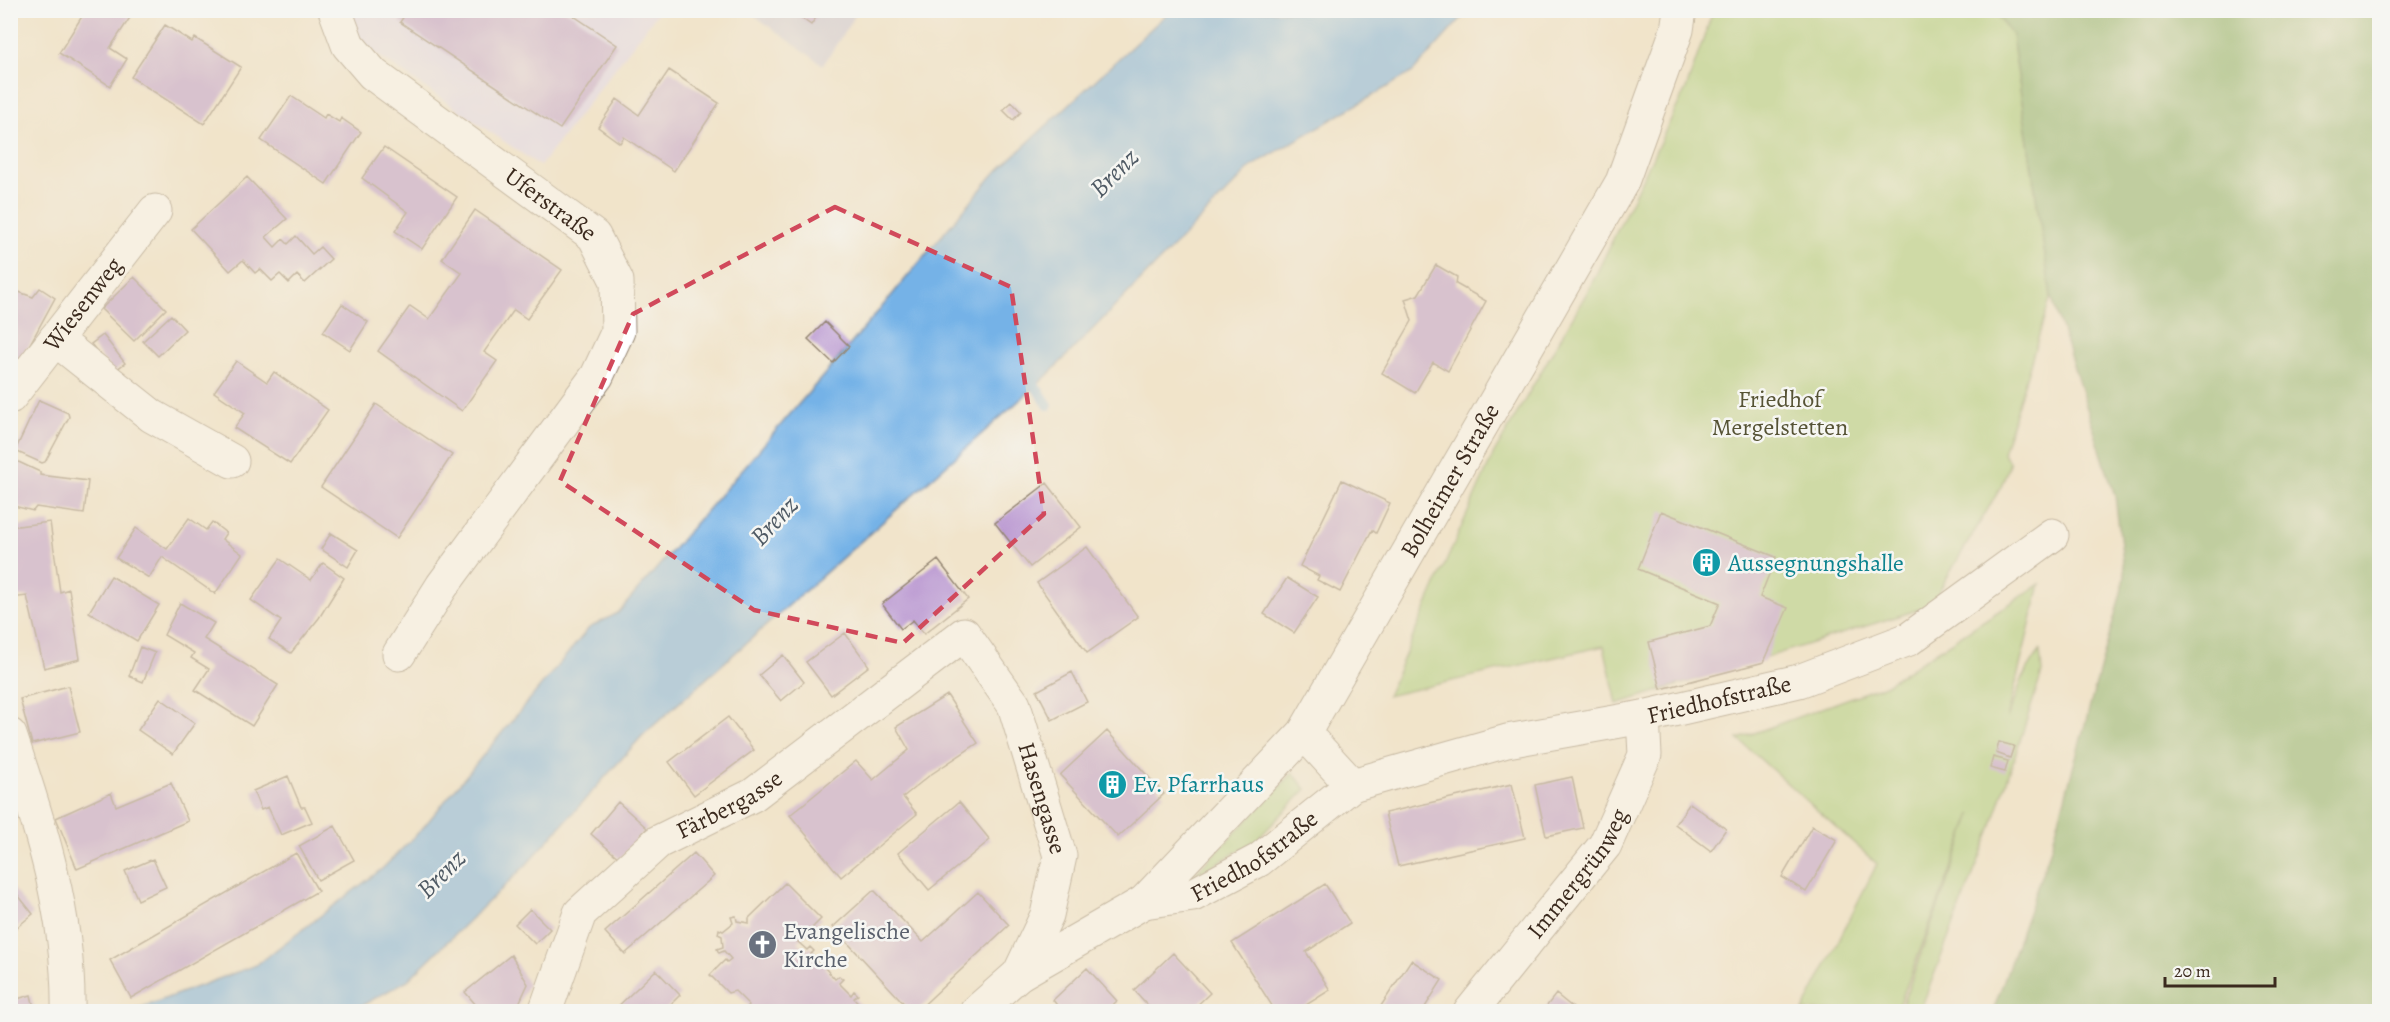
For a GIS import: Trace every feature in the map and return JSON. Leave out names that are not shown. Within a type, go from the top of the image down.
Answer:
[{"type":"street","name":"Uferstraße","points":[[334,10],[348,45],[373,75],[594,236],[617,281],[618,331],[597,376],[442,586],[399,654]]},
{"type":"street","name":"Bolheimer Straße","points":[[1144,902],[1304,733],[1622,182],[1677,30],[1680,10]]},
{"type":"street","name":"Wiesenweg","points":[[10,397],[155,211]]},
{"type":"street","points":[[55,339],[152,416],[232,461]]},
{"type":"street","name":"Friedhofstraße","points":[[1144,902],[1193,895],[1259,860],[1352,785],[1507,741],[1643,717],[1799,681],[1909,639],[2052,535]]},
{"type":"street","name":"Hasengasse","points":[[964,634],[1014,705],[1060,856],[1047,915],[1019,974]]},
{"type":"street","name":"Färbergasse","points":[[545,1011],[580,913],[658,842],[753,795],[964,634]]},
{"type":"street","name":"Immergrünweg","points":[[1470,1011],[1605,845],[1645,755],[1643,717]]},
{"type":"street","points":[[1304,733],[1352,785]]},
{"type":"street","points":[[10,735],[30,795],[58,904],[68,961],[69,1002]]},
{"type":"street","points":[[976,1011],[1019,974],[1144,902]]},
{"type":"highlighted area","points":[[835,207],[1011,287],[1044,514],[903,643],[754,610],[560,481],[633,314]]},
{"type":"shaded area","points":[[313,11],[659,11],[540,166]]},
{"type":"shaded area","points":[[748,11],[858,11],[823,65]]},
{"type":"green space","name":"Friedhof Mergelstetten","points":[[1713,11],[1994,11],[2012,35],[2051,296],[2003,453],[2010,463],[2001,487],[1930,606],[1617,704],[1604,646],[1387,696],[1493,455],[1589,289],[1687,86]]},
{"type":"green space","points":[[1994,11],[2379,11],[2379,1011],[1993,1011],[2052,845],[2125,578],[2115,496],[2051,296],[2012,35]]},
{"type":"green space","points":[[2040,584],[2007,719],[2023,677],[2040,650],[2042,673],[1992,826],[1920,1011],[1900,1011],[1972,814],[1897,1011],[1803,1011],[1877,864],[1738,739],[1885,685]]},
{"type":"green space","points":[[1293,773],[1306,789],[1256,841],[1191,878]]},
{"type":"water","name":"Brenz","points":[[1170,11],[1468,11],[1413,72],[1252,166],[1048,375],[643,735],[526,865],[408,980],[352,1011],[129,1012],[256,965],[383,868],[421,830],[589,628],[618,613],[849,346],[992,176]]},
{"type":"building","points":[[86,10],[135,10],[110,48],[127,59],[110,86],[59,53]]},
{"type":"building","points":[[408,10],[565,10],[617,45],[560,129],[400,22]]},
{"type":"building","points":[[790,10],[821,10],[811,25]]},
{"type":"building","points":[[165,25],[192,42],[195,38],[241,67],[204,124],[131,77]]},
{"type":"building","points":[[669,70],[719,103],[674,171],[624,137],[620,143],[598,127],[617,99],[639,115]]},
{"type":"building","points":[[291,96],[324,118],[326,114],[339,122],[341,118],[361,132],[326,184],[261,140]]},
{"type":"building","points":[[1012,102],[1021,112],[1013,120],[1003,110]]},
{"type":"building","points":[[384,147],[457,197],[422,249],[395,231],[408,212],[362,178]]},
{"type":"building","points":[[247,177],[287,219],[266,237],[275,247],[283,239],[288,244],[296,236],[312,254],[320,247],[331,259],[305,283],[297,275],[289,283],[280,274],[272,281],[260,269],[255,273],[243,260],[230,271],[191,229]]},
{"type":"building","points":[[475,210],[562,270],[527,319],[514,310],[484,352],[497,361],[462,411],[378,351],[410,306],[429,319],[462,273],[442,259]]},
{"type":"building","points":[[1436,265],[1457,277],[1456,284],[1486,301],[1448,371],[1433,362],[1415,393],[1382,373],[1412,321],[1405,299],[1418,295]]},
{"type":"building","points":[[134,277],[166,309],[134,341],[101,309]]},
{"type":"building","points":[[40,288],[55,298],[30,344],[10,373],[10,294],[13,290],[33,297]]},
{"type":"building","points":[[342,304],[368,322],[350,350],[323,332]]},
{"type":"building","points":[[171,315],[185,330],[158,356],[143,341]]},
{"type":"building","points":[[825,322],[849,346],[833,363],[808,339]]},
{"type":"building","points":[[103,335],[125,363],[113,372],[91,344]]},
{"type":"building","points":[[236,361],[267,382],[274,372],[328,410],[290,464],[234,428],[245,413],[214,392]]},
{"type":"building","points":[[39,400],[68,413],[69,417],[45,462],[42,463],[15,451]]},
{"type":"building","points":[[376,404],[452,455],[397,538],[321,487]]},
{"type":"building","points":[[10,458],[40,472],[40,475],[88,481],[84,514],[36,507],[33,511],[10,505]]},
{"type":"building","points":[[1342,480],[1390,503],[1376,533],[1372,530],[1340,592],[1317,580],[1319,576],[1300,566]]},
{"type":"building","points":[[1047,483],[1081,527],[1030,567],[995,523]]},
{"type":"building","points":[[1661,511],[1776,557],[1760,597],[1788,608],[1764,662],[1661,689],[1649,642],[1710,626],[1720,603],[1638,569]]},
{"type":"building","points":[[189,518],[206,530],[212,522],[226,533],[222,539],[242,554],[215,594],[162,557],[149,578],[116,558],[136,528],[167,549]]},
{"type":"building","points":[[50,522],[60,592],[69,589],[80,659],[44,668],[27,596],[11,598],[10,527]]},
{"type":"building","points":[[331,533],[358,550],[348,567],[321,549]]},
{"type":"building","points":[[1087,547],[1138,617],[1087,653],[1037,583]]},
{"type":"building","points":[[280,559],[311,580],[323,563],[344,578],[319,618],[291,653],[269,639],[281,621],[251,600]]},
{"type":"building","points":[[938,560],[968,599],[924,634],[913,620],[901,629],[882,604]]},
{"type":"building","points":[[111,576],[159,605],[137,641],[89,612]]},
{"type":"building","points":[[1287,578],[1318,597],[1294,633],[1264,614]]},
{"type":"building","points":[[180,603],[214,623],[204,639],[278,685],[252,726],[195,690],[209,669],[191,658],[194,653],[164,635]]},
{"type":"building","points":[[845,633],[869,666],[831,695],[806,662]]},
{"type":"building","points":[[140,647],[155,653],[143,682],[129,676]]},
{"type":"building","points":[[783,655],[804,682],[781,701],[759,675]]},
{"type":"building","points":[[1072,672],[1087,702],[1052,720],[1037,691]]},
{"type":"building","points":[[68,686],[80,732],[32,744],[20,699]]},
{"type":"building","points":[[947,695],[978,743],[930,775],[903,797],[917,814],[841,877],[790,815],[856,761],[873,780],[909,750],[896,727]]},
{"type":"building","points":[[160,698],[195,723],[173,754],[138,730]]},
{"type":"building","points":[[728,717],[754,750],[694,795],[669,762]]},
{"type":"building","name":"Ev. Pfarrhaus","points":[[1107,731],[1164,794],[1118,837],[1060,775]]},
{"type":"building","points":[[1999,742],[2014,746],[2010,758],[1996,753]]},
{"type":"building","points":[[1993,757],[2008,761],[2005,772],[1990,768]]},
{"type":"building","points":[[288,776],[301,807],[305,807],[312,822],[281,835],[268,807],[261,810],[253,791]]},
{"type":"building","points":[[1572,777],[1583,828],[1546,836],[1535,785]]},
{"type":"building","points":[[171,783],[188,821],[77,869],[56,818],[111,793],[116,806]]},
{"type":"building","points":[[1512,784],[1525,838],[1398,866],[1385,813]]},
{"type":"building","points":[[618,802],[647,828],[620,859],[591,834]]},
{"type":"building","points":[[959,802],[990,840],[929,890],[898,853]]},
{"type":"building","points":[[1690,803],[1726,829],[1711,851],[1675,824]]},
{"type":"building","points":[[335,826],[354,860],[318,880],[299,846]]},
{"type":"building","points":[[1812,826],[1837,840],[1806,892],[1782,877]]},
{"type":"building","points":[[296,853],[318,891],[131,998],[110,960]]},
{"type":"building","points":[[694,853],[714,876],[625,954],[605,932]]},
{"type":"building","points":[[153,859],[166,887],[138,900],[125,871]]},
{"type":"building","name":"Evangelische Kirche","points":[[785,883],[821,919],[798,942],[807,950],[810,947],[814,951],[811,954],[821,964],[824,961],[828,965],[825,968],[835,979],[839,976],[843,979],[839,983],[851,995],[854,991],[858,995],[854,998],[867,1012],[749,1012],[746,1009],[749,1005],[735,991],[728,993],[710,975],[725,960],[727,962],[731,959],[724,951],[719,953],[717,949],[723,947],[722,936],[718,934],[719,929],[723,931],[733,923],[731,917],[736,916],[737,921],[749,923],[749,918]]},
{"type":"building","points":[[1325,884],[1350,923],[1306,952],[1330,990],[1295,1012],[1276,1012],[1232,943]]},
{"type":"building","points":[[10,885],[33,914],[10,933]]},
{"type":"building","points":[[874,890],[923,942],[978,892],[1009,925],[916,1012],[912,1012],[833,927]]},
{"type":"building","points":[[530,909],[550,929],[535,944],[515,924]]},
{"type":"building","points":[[1173,953],[1210,993],[1190,1012],[1154,1012],[1134,990]]},
{"type":"building","points":[[511,955],[528,984],[515,1012],[482,1012],[465,992]]},
{"type":"building","points":[[1411,960],[1442,980],[1422,1012],[1377,1012]]},
{"type":"building","points":[[1087,968],[1117,1001],[1105,1012],[1062,1012],[1053,1000]]},
{"type":"building","points":[[656,970],[680,995],[663,1012],[612,1012]]},
{"type":"building","points":[[1556,994],[1578,1012],[1542,1012]]},
{"type":"building","points":[[31,995],[35,1012],[12,1012],[10,1001]]},
{"type":"waterway","points":[[1028,375],[1048,405]]},
{"type":"place","name":"Aussegnungshalle","points":[[1707,563]]},
{"type":"place","name":"Ev. Pfarrhaus","points":[[1112,784]]},
{"type":"place","name":"Evangelische Kirche","points":[[762,945]]}]
